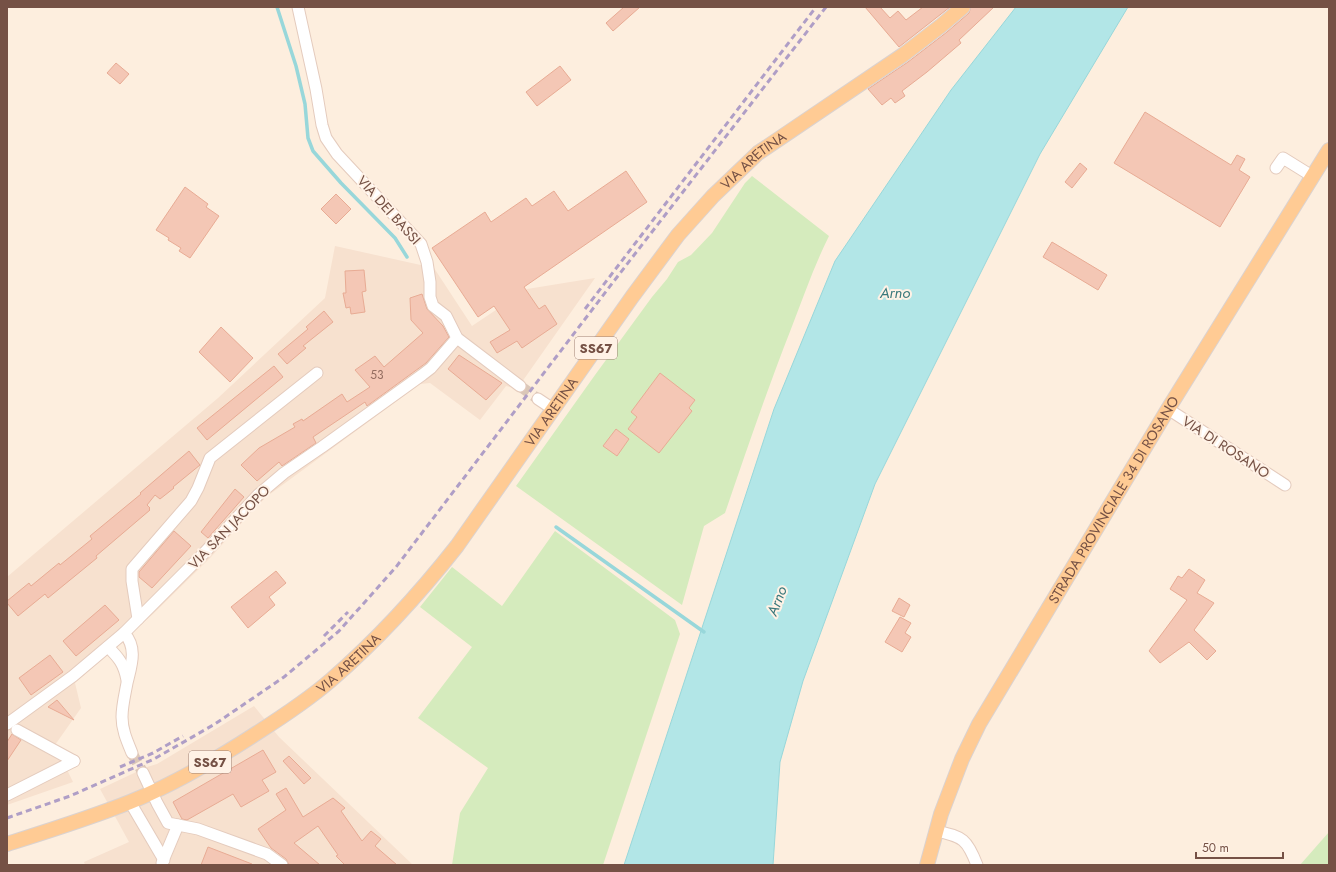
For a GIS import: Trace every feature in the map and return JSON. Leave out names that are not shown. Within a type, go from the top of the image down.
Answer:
[{"type":"main road","name":"VIA ARETINA","points":[[130,802],[219,758],[325,685],[356,657],[430,580],[457,546],[632,296],[678,235],[723,187],[758,153],[903,55],[942,26],[962,7]]},
{"type":"main road","name":"STRADA PROVINCIALE 34 DI ROSANO","points":[[927,865],[941,814],[962,759],[980,724],[1168,409],[1329,150]]},
{"type":"main road","name":"SS67","points":[[7,844],[130,802]]},
{"type":"street","name":"VIA DEI BASSI","points":[[298,7],[326,138],[337,154],[421,244],[427,262],[430,282],[430,297],[433,306],[446,316],[457,338],[520,386]]},
{"type":"street","points":[[1276,168],[1283,158],[1312,176]]},
{"type":"street","name":"VIA SAN JACOPO","points":[[7,724],[72,676],[124,633],[258,495],[284,473],[431,368],[457,338]]},
{"type":"street","points":[[138,619],[132,581],[132,570],[191,501],[210,458],[317,373]]},
{"type":"street","points":[[538,399],[553,409]]},
{"type":"street","name":"VIA DI ROSANO","points":[[1168,409],[1285,485]]},
{"type":"street","points":[[124,633],[129,641],[133,657],[127,682],[122,723],[132,753]]},
{"type":"street","points":[[108,647],[124,666],[127,682]]},
{"type":"street","points":[[7,795],[74,761],[17,730]]},
{"type":"street","points":[[142,773],[167,821],[170,823],[192,828],[267,854],[282,865]]},
{"type":"street","points":[[130,802],[162,862]]},
{"type":"street","points":[[162,862],[178,825]]},
{"type":"street","points":[[937,830],[958,836],[967,843],[977,865]]},
{"type":"shaded area","points":[[335,246],[434,268],[472,326],[527,289],[595,278],[517,389],[506,386],[480,420],[430,383],[420,384],[266,497],[210,558],[153,614],[75,683],[81,708],[55,745],[73,782],[7,805],[7,577],[218,398],[325,298]]},
{"type":"shaded area","points":[[254,706],[279,737],[413,865],[85,865],[84,862],[129,842],[100,789],[147,767],[157,764]]},
{"type":"green space","points":[[752,176],[829,236],[782,352],[725,513],[704,526],[682,605],[516,486],[678,262],[691,255],[712,233],[745,183]]},
{"type":"green space","points":[[555,531],[675,620],[680,634],[603,865],[452,865],[460,813],[488,768],[418,718],[472,647],[420,607],[452,567],[502,606]]},
{"type":"green space","points":[[1329,832],[1329,865],[1300,865]]},
{"type":"water","name":"Arno","points":[[1016,7],[1128,7],[1040,154],[875,484],[803,681],[780,762],[773,865],[624,865],[774,409],[835,261],[951,90]]},
{"type":"building","points":[[624,7],[640,7],[613,31],[606,23]]},
{"type":"building","points":[[865,7],[880,7],[890,18],[898,11],[906,20],[923,7],[950,7],[899,47]]},
{"type":"building","points":[[971,7],[994,7],[959,40],[961,43],[902,91],[905,96],[895,103],[891,98],[882,105],[868,89],[908,62],[947,32],[969,13]]},
{"type":"building","points":[[116,63],[129,74],[120,84],[107,73]]},
{"type":"building","points":[[560,66],[571,80],[537,106],[526,92]]},
{"type":"building","points":[[1145,112],[1231,165],[1237,155],[1245,159],[1239,170],[1250,177],[1220,227],[1114,163]]},
{"type":"building","points":[[1080,163],[1087,169],[1072,188],[1065,182]]},
{"type":"building","points":[[626,171],[647,202],[524,287],[539,309],[545,305],[557,324],[522,348],[517,341],[497,353],[490,342],[510,330],[494,306],[478,317],[432,248],[485,212],[491,222],[526,198],[532,206],[554,191],[568,211]]},
{"type":"building","points":[[185,187],[208,204],[206,207],[219,216],[190,258],[179,251],[181,248],[168,240],[169,238],[156,230]]},
{"type":"building","points":[[336,194],[351,209],[336,224],[321,209]]},
{"type":"building","points":[[1052,242],[1107,275],[1098,290],[1043,257]]},
{"type":"building","points":[[364,270],[366,291],[362,292],[365,312],[351,314],[350,307],[346,308],[343,293],[346,293],[345,271]]},
{"type":"building","points":[[422,294],[427,309],[443,326],[449,337],[426,363],[367,406],[365,402],[313,437],[316,443],[282,466],[279,462],[257,481],[241,465],[259,448],[295,427],[293,424],[302,419],[303,421],[342,394],[347,402],[370,387],[355,370],[375,356],[384,367],[423,333],[411,320],[410,298]]},
{"type":"building","points":[[324,311],[333,322],[303,346],[306,348],[287,364],[278,354],[308,329],[306,327]]},
{"type":"building","points":[[221,327],[253,358],[230,382],[199,352]]},
{"type":"building","points":[[459,355],[502,383],[486,400],[448,369]]},
{"type":"building","points":[[274,366],[283,377],[207,440],[197,428]]},
{"type":"building","points":[[660,373],[695,400],[689,408],[692,411],[659,453],[628,429],[637,417],[631,412]]},
{"type":"building","points":[[616,429],[629,439],[617,456],[603,446]]},
{"type":"building","points":[[189,451],[200,465],[160,499],[155,495],[147,505],[150,510],[96,556],[97,558],[48,598],[45,594],[18,616],[7,601],[29,583],[31,586],[59,563],[60,565],[92,539],[90,536],[141,494],[140,493]]},
{"type":"building","points":[[235,489],[244,497],[208,538],[201,532]]},
{"type":"building","points":[[174,531],[191,546],[152,588],[139,577],[139,572]]},
{"type":"building","points":[[1189,569],[1205,580],[1197,593],[1214,603],[1194,630],[1216,651],[1207,660],[1189,642],[1160,663],[1149,651],[1187,600],[1170,589],[1178,576],[1182,578]]},
{"type":"building","points":[[276,571],[286,583],[269,597],[275,605],[248,628],[231,607]]},
{"type":"building","points":[[899,598],[910,605],[904,617],[892,611]]},
{"type":"building","points":[[105,605],[119,620],[76,656],[63,641]]},
{"type":"building","points":[[900,617],[911,623],[905,633],[911,637],[902,652],[885,642]]},
{"type":"building","points":[[50,655],[63,672],[31,695],[19,678]]},
{"type":"building","points":[[57,700],[74,720],[48,707]]},
{"type":"building","points":[[12,734],[21,740],[7,761],[7,742]]},
{"type":"building","points":[[263,750],[276,772],[262,780],[269,791],[241,807],[233,794],[187,820],[182,819],[173,802]]},
{"type":"building","points":[[289,756],[311,778],[304,784],[283,761]]},
{"type":"building","points":[[286,788],[303,817],[333,798],[345,808],[341,811],[362,841],[371,831],[381,839],[375,846],[397,865],[345,865],[336,856],[338,855],[318,826],[294,843],[320,865],[289,865],[286,859],[271,848],[258,829],[286,810],[276,794]]},
{"type":"building","points":[[208,847],[252,864],[252,865],[201,865]]},
{"type":"waterway","points":[[277,7],[296,66],[305,104],[308,138],[313,151],[341,183],[395,238],[407,257]]},
{"type":"waterway","points":[[556,527],[704,632]]},
{"type":"tunnel","points":[[520,386],[538,399]]},
{"type":"tunnel","points":[[132,753],[143,773]]},
{"type":"railway","points":[[585,309],[816,7]]},
{"type":"railway","points":[[7,818],[70,796],[154,759],[215,724],[284,677],[339,631],[396,567],[614,281],[826,7]]},
{"type":"railway","points":[[324,636],[348,612]]},
{"type":"railway","points":[[120,767],[153,753],[183,736]]}]
